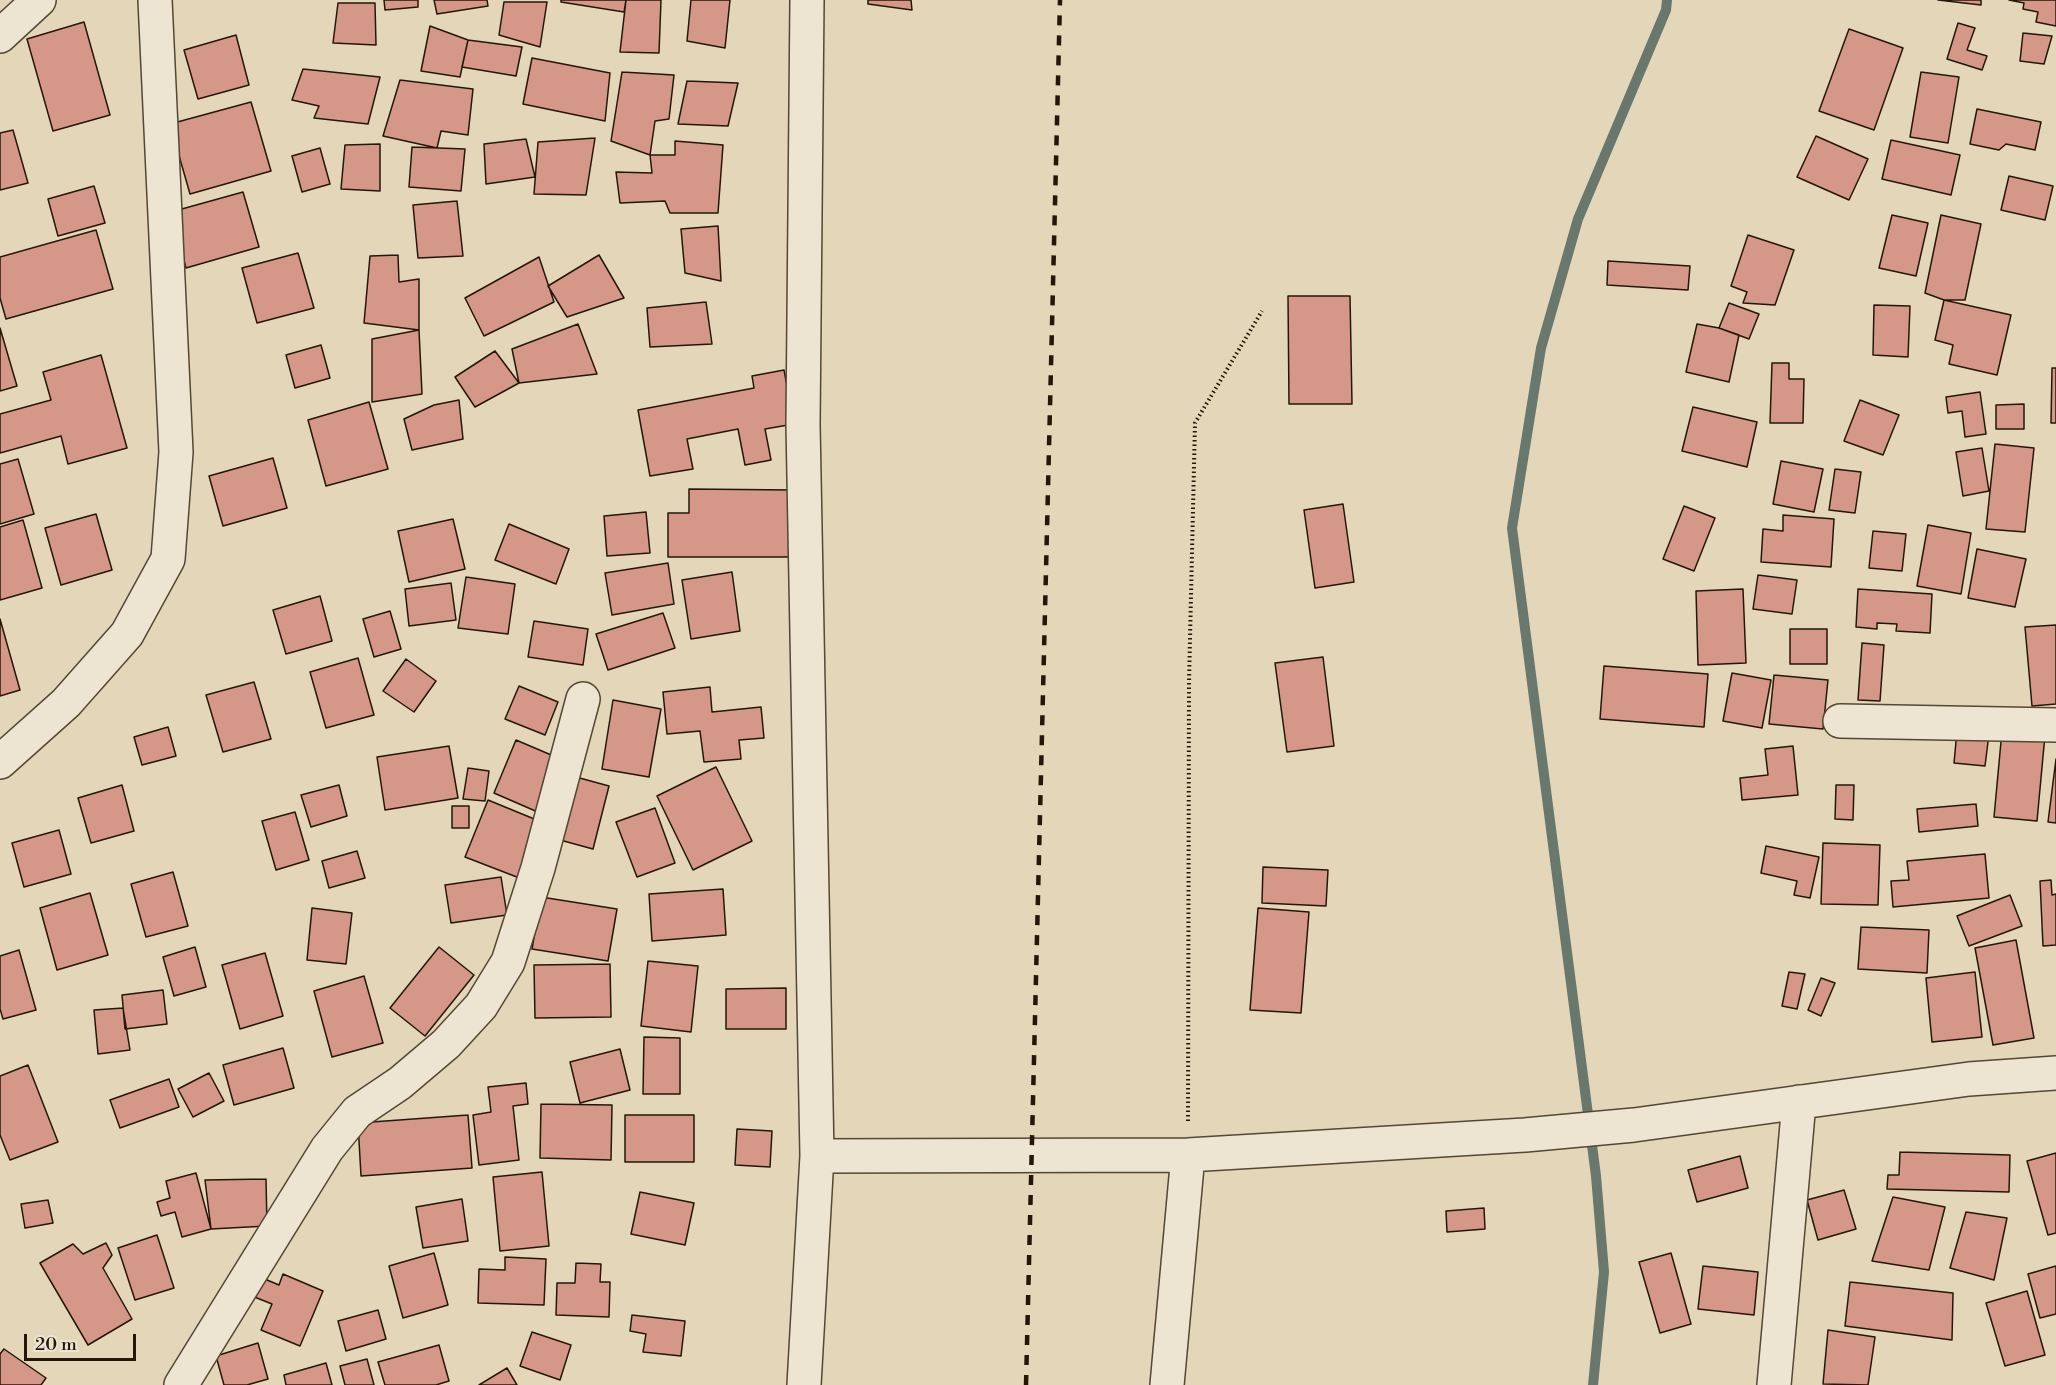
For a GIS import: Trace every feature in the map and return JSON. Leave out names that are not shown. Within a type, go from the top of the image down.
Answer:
[{"type":"street","points":[[0,36],[39,0]]},
{"type":"street","points":[[0,762],[66,703],[127,634],[168,559],[176,452],[155,0]]},
{"type":"street","points":[[804,1385],[817,1156],[803,424],[807,0]]},
{"type":"street","points":[[181,1385],[327,1149],[357,1112],[400,1083],[446,1044],[480,1006],[508,962],[538,868],[583,699]]},
{"type":"street","points":[[1840,720],[2056,725]]},
{"type":"street","points":[[817,1156],[1188,1155],[1525,1135],[1634,1125],[1969,1079],[2056,1073]]},
{"type":"street","points":[[1774,1385],[1799,1102]]},
{"type":"street","points":[[1167,1385],[1188,1155]]},
{"type":"path","points":[[1188,1155],[1189,682],[1196,423],[1262,311]]},
{"type":"building","points":[[384,0],[418,0],[418,7],[385,10]]},
{"type":"building","points":[[434,0],[487,0],[488,6],[437,14]]},
{"type":"building","points":[[561,0],[626,0],[624,12],[561,2]]},
{"type":"building","points":[[626,0],[661,0],[659,53],[620,52]]},
{"type":"building","points":[[691,0],[730,0],[725,48],[687,41]]},
{"type":"building","points":[[868,0],[911,0],[912,10],[868,4]]},
{"type":"building","points":[[1938,0],[1981,0],[1981,5]]},
{"type":"building","points":[[2009,0],[2056,0],[2056,26],[2036,22],[2038,12],[2023,9],[2024,3]]},
{"type":"building","points":[[504,2],[547,2],[540,47],[499,35]]},
{"type":"building","points":[[338,3],[375,3],[376,45],[333,43]]},
{"type":"building","points":[[84,22],[110,115],[53,131],[27,39]]},
{"type":"building","points":[[1958,23],[1975,28],[1967,50],[1987,56],[1982,70],[1947,59]]},
{"type":"building","points":[[430,26],[468,40],[460,77],[421,71]]},
{"type":"building","points":[[1849,29],[1903,48],[1874,130],[1819,111]]},
{"type":"building","points":[[2023,33],[2052,36],[2044,64],[2020,61]]},
{"type":"building","points":[[236,35],[249,85],[198,99],[184,50]]},
{"type":"building","points":[[468,40],[522,47],[516,76],[462,67]]},
{"type":"building","points":[[532,58],[610,73],[605,121],[523,104]]},
{"type":"building","points":[[303,69],[380,77],[368,124],[314,118],[319,106],[292,100]]},
{"type":"building","points":[[622,72],[674,75],[669,119],[655,121],[650,155],[611,141]]},
{"type":"building","points":[[1921,72],[1959,77],[1948,143],[1910,137]]},
{"type":"building","points":[[400,80],[473,89],[468,135],[441,131],[437,148],[383,136]]},
{"type":"building","points":[[687,81],[738,83],[728,126],[678,124]]},
{"type":"building","points":[[251,102],[271,171],[190,194],[170,124]]},
{"type":"building","points":[[1977,109],[2041,122],[2035,150],[2006,144],[1999,150],[1970,144]]},
{"type":"building","points":[[13,130],[28,183],[0,190],[0,133]]},
{"type":"building","points":[[1816,136],[1868,159],[1849,200],[1797,177]]},
{"type":"building","points":[[595,138],[586,195],[534,194],[538,142]]},
{"type":"building","points":[[526,139],[535,177],[486,184],[484,144]]},
{"type":"building","points":[[1891,140],[1960,155],[1951,195],[1882,179]]},
{"type":"building","points":[[675,141],[723,145],[718,213],[670,213],[665,201],[620,203],[616,172],[652,173],[650,155],[675,155]]},
{"type":"building","points":[[380,144],[380,191],[341,189],[345,145]]},
{"type":"building","points":[[412,147],[465,149],[461,191],[409,187]]},
{"type":"building","points":[[320,148],[330,184],[302,192],[292,156]]},
{"type":"building","points":[[2009,176],[2053,186],[2045,220],[2001,210]]},
{"type":"building","points":[[94,186],[105,223],[58,236],[48,199]]},
{"type":"building","points":[[243,192],[259,247],[186,268],[171,212]]},
{"type":"building","points":[[457,201],[463,256],[418,258],[413,205]]},
{"type":"building","points":[[1892,215],[1928,223],[1916,276],[1879,268]]},
{"type":"building","points":[[1941,215],[1981,224],[1965,300],[1944,300],[1925,293]]},
{"type":"building","points":[[718,226],[721,281],[685,273],[681,229]]},
{"type":"building","points":[[96,230],[113,289],[6,319],[0,298],[0,257]]},
{"type":"building","points":[[1748,235],[1794,250],[1775,305],[1743,303],[1747,292],[1731,286]]},
{"type":"building","points":[[298,253],[314,308],[257,323],[242,268]]},
{"type":"building","points":[[398,255],[399,282],[419,279],[419,330],[364,323],[370,256]]},
{"type":"building","points":[[599,255],[624,298],[567,317],[548,286]]},
{"type":"building","points":[[539,257],[554,302],[484,336],[465,298]]},
{"type":"building","points":[[1608,261],[1690,266],[1688,290],[1607,285]]},
{"type":"building","points":[[1288,296],[1350,296],[1352,404],[1289,404]]},
{"type":"building","points":[[1944,300],[2011,315],[1997,375],[1949,364],[1953,345],[1935,340]]},
{"type":"building","points":[[706,302],[712,344],[650,347],[647,308]]},
{"type":"building","points":[[1729,303],[1759,314],[1749,339],[1719,328]]},
{"type":"building","points":[[1874,305],[1910,306],[1908,357],[1873,355]]},
{"type":"building","points":[[578,324],[597,374],[519,383],[512,349]]},
{"type":"building","points":[[1697,324],[1739,335],[1729,382],[1686,372]]},
{"type":"building","points":[[0,328],[17,386],[0,391]]},
{"type":"building","points":[[419,330],[422,394],[372,402],[372,339]]},
{"type":"building","points":[[321,345],[330,378],[295,388],[286,355]]},
{"type":"building","points":[[495,351],[519,383],[475,407],[455,377]]},
{"type":"building","points":[[101,355],[127,448],[68,464],[61,436],[0,453],[0,414],[51,400],[43,372]]},
{"type":"building","points":[[1772,363],[1789,363],[1789,379],[1804,379],[1803,423],[1770,423]]},
{"type":"building","points":[[2052,368],[2056,368],[2056,423],[2051,423]]},
{"type":"building","points":[[784,370],[794,424],[765,429],[771,460],[745,465],[738,429],[687,439],[693,469],[650,476],[638,410],[754,388],[752,376]]},
{"type":"building","points":[[1980,392],[1986,434],[1965,437],[1962,411],[1948,413],[1946,397]]},
{"type":"building","points":[[459,400],[463,439],[412,450],[404,419],[434,405]]},
{"type":"building","points":[[1860,400],[1899,415],[1883,455],[1844,441]]},
{"type":"building","points":[[369,402],[388,469],[326,486],[308,420]]},
{"type":"building","points":[[2024,404],[2024,429],[1996,429],[1996,405]]},
{"type":"building","points":[[1693,407],[1757,422],[1747,467],[1682,451]]},
{"type":"building","points":[[1995,444],[2034,448],[2025,532],[1986,529]]},
{"type":"building","points":[[1982,448],[1989,491],[1963,496],[1956,452]]},
{"type":"building","points":[[273,458],[287,508],[223,526],[209,476]]},
{"type":"building","points":[[18,459],[34,514],[0,524],[0,464]]},
{"type":"building","points":[[1781,461],[1823,469],[1814,512],[1773,504]]},
{"type":"building","points":[[1835,469],[1861,472],[1855,513],[1829,510]]},
{"type":"building","points":[[689,489],[793,490],[793,557],[668,557],[668,513],[689,513]]},
{"type":"building","points":[[1343,504],[1354,582],[1315,588],[1304,510]]},
{"type":"building","points":[[1684,506],[1715,518],[1694,571],[1663,559]]},
{"type":"building","points":[[646,512],[650,553],[607,556],[604,516]]},
{"type":"building","points":[[96,514],[112,570],[61,585],[45,528]]},
{"type":"building","points":[[1783,515],[1834,519],[1831,567],[1761,562],[1763,529],[1783,531]]},
{"type":"building","points":[[453,519],[465,569],[409,582],[398,531]]},
{"type":"building","points":[[23,520],[42,588],[0,600],[0,527]]},
{"type":"building","points":[[509,524],[569,549],[556,584],[495,560]]},
{"type":"building","points":[[1928,525],[1971,533],[1961,594],[1917,586]]},
{"type":"building","points":[[1873,531],[1906,534],[1902,571],[1869,568]]},
{"type":"building","points":[[1977,549],[2026,559],[2015,607],[1968,598]]},
{"type":"building","points":[[668,563],[674,604],[612,615],[605,573]]},
{"type":"building","points":[[732,572],[740,631],[691,639],[682,580]]},
{"type":"building","points":[[1758,575],[1797,580],[1792,614],[1753,609]]},
{"type":"building","points":[[466,577],[515,584],[508,634],[458,628]]},
{"type":"building","points":[[451,583],[456,620],[409,626],[405,589]]},
{"type":"building","points":[[1743,589],[1746,663],[1698,665],[1696,591]]},
{"type":"building","points":[[1858,589],[1932,594],[1930,633],[1896,631],[1897,624],[1877,623],[1877,629],[1856,627]]},
{"type":"building","points":[[320,596],[332,641],[286,654],[273,610]]},
{"type":"building","points":[[390,611],[401,649],[374,657],[363,619]]},
{"type":"building","points":[[663,613],[675,648],[608,670],[596,634]]},
{"type":"building","points":[[0,619],[20,690],[0,696]]},
{"type":"building","points":[[534,621],[588,629],[583,665],[528,657]]},
{"type":"building","points":[[2056,625],[2056,704],[2032,706],[2025,627]]},
{"type":"building","points":[[1790,629],[1827,629],[1827,664],[1790,664]]},
{"type":"building","points":[[1862,643],[1884,645],[1880,701],[1858,700]]},
{"type":"building","points":[[1323,657],[1334,746],[1287,752],[1275,663]]},
{"type":"building","points":[[358,658],[374,715],[326,728],[310,672]]},
{"type":"building","points":[[406,659],[436,681],[414,712],[383,691]]},
{"type":"building","points":[[1604,666],[1708,674],[1704,727],[1600,719]]},
{"type":"building","points":[[1732,673],[1771,680],[1762,728],[1723,721]]},
{"type":"building","points":[[1774,675],[1828,680],[1823,729],[1769,724]]},
{"type":"building","points":[[254,682],[271,739],[223,752],[206,695]]},
{"type":"building","points":[[519,686],[558,702],[545,735],[505,719]]},
{"type":"building","points":[[710,687],[712,712],[761,707],[764,738],[739,740],[741,759],[704,762],[700,731],[667,734],[663,692]]},
{"type":"building","points":[[613,700],[661,709],[649,777],[602,769]]},
{"type":"building","points":[[168,727],[176,756],[142,765],[134,737]]},
{"type":"building","points":[[1957,731],[1989,734],[1985,766],[1954,763]]},
{"type":"building","points":[[2002,731],[2045,735],[2037,821],[1994,817]]},
{"type":"building","points":[[516,740],[563,760],[540,813],[494,793]]},
{"type":"building","points":[[449,746],[458,798],[385,810],[377,757]]},
{"type":"building","points":[[1793,746],[1798,795],[1742,800],[1740,778],[1768,775],[1765,749]]},
{"type":"building","points":[[2056,759],[2056,823],[2048,822]]},
{"type":"building","points":[[716,767],[752,841],[693,870],[657,796]]},
{"type":"building","points":[[468,768],[489,771],[485,801],[463,799]]},
{"type":"building","points":[[576,777],[609,786],[593,849],[560,840]]},
{"type":"building","points":[[122,785],[134,831],[91,843],[78,798]]},
{"type":"building","points":[[339,785],[347,816],[311,827],[301,795]]},
{"type":"building","points":[[1836,785],[1854,785],[1853,820],[1835,819]]},
{"type":"building","points":[[488,800],[544,823],[522,879],[465,857]]},
{"type":"building","points":[[1976,804],[1978,826],[1919,832],[1917,809]]},
{"type":"building","points":[[452,806],[469,806],[469,828],[452,828]]},
{"type":"building","points":[[655,808],[675,863],[637,877],[616,822]]},
{"type":"building","points":[[295,812],[309,860],[276,870],[262,821]]},
{"type":"building","points":[[59,830],[71,874],[24,887],[12,843]]},
{"type":"building","points":[[1823,843],[1880,845],[1878,905],[1821,904]]},
{"type":"building","points":[[1766,846],[1819,857],[1810,898],[1794,895],[1797,881],[1761,873]]},
{"type":"building","points":[[357,851],[365,878],[329,888],[322,861]]},
{"type":"building","points":[[1985,854],[1989,898],[1893,907],[1891,881],[1909,880],[1907,861]]},
{"type":"building","points":[[1263,867],[1328,870],[1326,906],[1262,903]]},
{"type":"building","points":[[173,872],[188,926],[146,937],[131,884]]},
{"type":"building","points":[[501,877],[507,915],[451,923],[445,885]]},
{"type":"building","points":[[2051,880],[2052,895],[2056,894],[2056,945],[2043,946],[2040,881]]},
{"type":"building","points":[[723,889],[726,935],[652,941],[649,894]]},
{"type":"building","points":[[90,893],[108,955],[57,970],[40,908]]},
{"type":"building","points":[[2010,895],[2022,926],[1969,946],[1957,916]]},
{"type":"building","points":[[541,897],[617,909],[608,961],[532,949]]},
{"type":"building","points":[[312,908],[352,913],[346,964],[307,960]]},
{"type":"building","points":[[1258,908],[1309,912],[1301,1013],[1250,1010]]},
{"type":"building","points":[[1861,927],[1929,930],[1927,973],[1858,969]]},
{"type":"building","points":[[2016,940],[2034,1038],[1993,1045],[1975,948]]},
{"type":"building","points":[[195,947],[206,987],[174,996],[163,957]]},
{"type":"building","points":[[439,947],[474,975],[425,1036],[390,1008]]},
{"type":"building","points":[[19,950],[36,1010],[3,1019],[0,1009],[0,956]]},
{"type":"building","points":[[265,953],[283,1016],[240,1029],[222,965]]},
{"type":"building","points":[[648,961],[698,966],[691,1032],[641,1026]]},
{"type":"building","points":[[610,964],[611,1017],[535,1018],[534,965]]},
{"type":"building","points":[[1789,972],[1805,974],[1797,1009],[1782,1006]]},
{"type":"building","points":[[1975,972],[1982,1037],[1932,1042],[1926,978]]},
{"type":"building","points":[[364,976],[383,1043],[332,1057],[314,991]]},
{"type":"building","points":[[1821,978],[1835,983],[1821,1016],[1808,1010]]},
{"type":"building","points":[[786,988],[786,1029],[726,1029],[726,989]]},
{"type":"building","points":[[163,990],[167,1024],[125,1029],[122,995]]},
{"type":"building","points":[[123,1008],[130,1050],[98,1054],[94,1010]]},
{"type":"building","points":[[644,1037],[680,1038],[680,1094],[643,1094]]},
{"type":"building","points":[[283,1048],[294,1088],[234,1105],[223,1065]]},
{"type":"building","points":[[620,1049],[630,1090],[580,1103],[570,1062]]},
{"type":"building","points":[[28,1065],[58,1142],[10,1160],[0,1135],[0,1076]]},
{"type":"building","points":[[209,1073],[224,1101],[193,1117],[178,1089]]},
{"type":"building","points":[[169,1079],[179,1107],[120,1128],[110,1100]]},
{"type":"building","points":[[526,1083],[528,1104],[513,1106],[519,1160],[479,1165],[473,1115],[491,1112],[488,1087]]},
{"type":"building","points":[[541,1104],[612,1105],[611,1160],[540,1158]]},
{"type":"building","points":[[468,1115],[472,1168],[361,1176],[358,1123]]},
{"type":"building","points":[[625,1115],[694,1115],[694,1162],[625,1162]]},
{"type":"building","points":[[737,1129],[772,1131],[770,1167],[735,1165]]},
{"type":"building","points":[[1900,1152],[2010,1155],[2009,1192],[1887,1189],[1888,1175],[1899,1175]]},
{"type":"building","points":[[2056,1153],[2056,1233],[2048,1235],[2027,1161]]},
{"type":"building","points":[[1740,1156],[1748,1188],[1697,1202],[1688,1170]]},
{"type":"building","points":[[542,1172],[549,1246],[500,1251],[493,1177]]},
{"type":"building","points":[[196,1173],[211,1229],[182,1237],[175,1212],[161,1216],[157,1202],[170,1198],[166,1181]]},
{"type":"building","points":[[266,1179],[267,1226],[211,1229],[205,1180]]},
{"type":"building","points":[[1844,1190],[1856,1229],[1818,1240],[1807,1200]]},
{"type":"building","points":[[640,1192],[694,1203],[685,1245],[631,1234]]},
{"type":"building","points":[[1893,1197],[1945,1207],[1929,1270],[1872,1261]]},
{"type":"building","points":[[462,1199],[468,1241],[423,1248],[416,1207]]},
{"type":"building","points":[[48,1200],[53,1223],[25,1228],[21,1204]]},
{"type":"building","points":[[1484,1208],[1485,1229],[1447,1232],[1446,1211]]},
{"type":"building","points":[[1966,1212],[2007,1218],[1994,1280],[1950,1268]]},
{"type":"building","points":[[157,1235],[174,1288],[135,1300],[118,1248]]},
{"type":"building","points":[[106,1243],[112,1255],[103,1268],[132,1319],[88,1345],[40,1263],[73,1244],[83,1254]]},
{"type":"building","points":[[434,1253],[448,1305],[403,1318],[389,1266]]},
{"type":"building","points":[[1671,1253],[1691,1324],[1660,1333],[1639,1262]]},
{"type":"building","points":[[505,1257],[546,1259],[544,1305],[478,1303],[479,1269],[505,1270]]},
{"type":"building","points":[[576,1263],[601,1264],[600,1282],[610,1282],[609,1317],[556,1315],[557,1283],[575,1283]]},
{"type":"building","points":[[1703,1266],[1758,1272],[1754,1315],[1698,1309]]},
{"type":"building","points":[[2056,1266],[2056,1314],[2040,1318],[2028,1274]]},
{"type":"building","points":[[283,1274],[323,1291],[300,1346],[261,1330],[272,1304],[252,1296],[260,1277],[279,1285]]},
{"type":"building","points":[[1850,1282],[1953,1293],[1952,1340],[1845,1326]]},
{"type":"building","points":[[2027,1291],[2045,1355],[2005,1366],[1986,1303]]},
{"type":"building","points":[[378,1310],[386,1339],[346,1351],[338,1321]]},
{"type":"building","points":[[632,1315],[685,1321],[681,1356],[643,1352],[646,1334],[630,1331]]},
{"type":"building","points":[[1828,1330],[1875,1337],[1868,1385],[1823,1384]]},
{"type":"building","points":[[532,1332],[571,1345],[560,1380],[520,1366]]},
{"type":"building","points":[[258,1343],[268,1379],[247,1385],[224,1385],[216,1356]]},
{"type":"building","points":[[439,1345],[449,1381],[436,1385],[385,1385],[378,1362]]},
{"type":"building","points":[[4,1349],[46,1378],[41,1385],[0,1385],[0,1354]]},
{"type":"building","points":[[367,1359],[374,1385],[345,1385],[340,1366]]},
{"type":"building","points":[[326,1363],[332,1385],[286,1385],[284,1375]]},
{"type":"building","points":[[507,1368],[517,1385],[479,1385]]},
{"type":"waterway","points":[[1593,1385],[1604,1272],[1596,1176],[1512,528],[1541,348],[1578,219],[1666,10],[1667,0]]},
{"type":"railway","points":[[1026,1385],[1060,0]]}]
